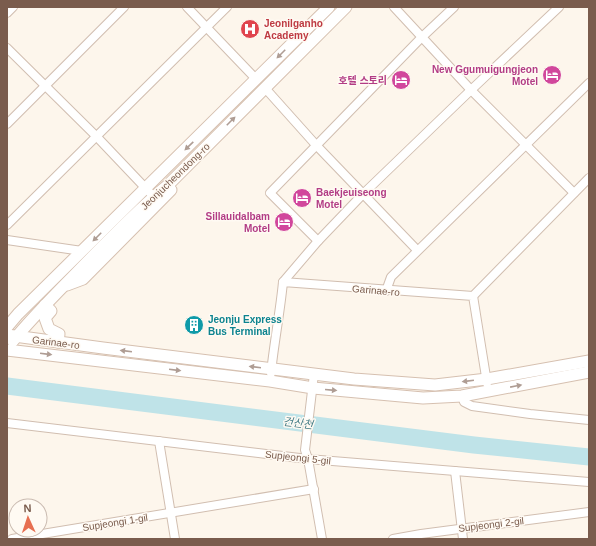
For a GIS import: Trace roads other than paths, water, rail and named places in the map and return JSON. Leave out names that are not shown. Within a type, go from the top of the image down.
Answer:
[{"type":"street","points":[[7,13],[13,7]]},
{"type":"street","points":[[7,124],[124,7]]},
{"type":"street","points":[[187,7],[256,79]]},
{"type":"street","points":[[7,226],[227,7]]},
{"type":"street","name":"Jeonjucheondong-ro","points":[[7,349],[12,336],[64,286],[256,79],[329,7]]},
{"type":"street","name":"Jeonjucheondong-ro","points":[[7,327],[82,251],[150,192],[183,169],[346,7]]},
{"type":"street","points":[[394,7],[421,38],[471,90],[574,193]]},
{"type":"street","points":[[318,241],[270,193],[421,38],[454,7]]},
{"type":"street","points":[[270,381],[273,346],[284,282],[318,241],[363,194],[559,7]]},
{"type":"street","points":[[7,48],[97,136],[150,192]]},
{"type":"street","points":[[386,291],[391,277],[417,250],[589,83]]},
{"type":"street","points":[[265,88],[316,145],[417,250]]},
{"type":"street","points":[[64,286],[83,279],[187,174],[183,169]]},
{"type":"street","points":[[489,392],[473,296],[589,178]]},
{"type":"street","points":[[7,240],[82,251]]},
{"type":"street","name":"Garinae-ro","points":[[284,282],[386,291],[473,296]]},
{"type":"street","points":[[45,305],[51,311],[45,318],[50,329],[59,334],[58,342]]},
{"type":"street","name":"Garinae-ro","points":[[12,336],[354,379],[434,385],[487,379],[589,361]]},
{"type":"street","name":"Garinae-ro","points":[[7,349],[270,381],[312,392],[423,398],[462,396],[489,392],[589,372]]},
{"type":"street","points":[[314,374],[305,450],[314,489],[322,539]]},
{"type":"street","points":[[462,396],[464,402],[472,406],[589,420]]},
{"type":"street","name":"Supjeongi 5-gil","points":[[7,423],[308,459],[589,482]]},
{"type":"street","points":[[159,441],[175,539]]},
{"type":"street","points":[[455,471],[463,539]]},
{"type":"street","points":[[171,514],[314,489]]},
{"type":"street","name":"Supjeongi 2-gil","points":[[393,539],[462,528],[589,512]]},
{"type":"street","name":"Supjeongi 1-gil","points":[[12,539],[171,514]]},
{"type":"waterway","name":"건산천","points":[[7,386],[474,445],[589,457]]},
{"type":"place","name":"Jeonilganho Academy","points":[[250,29]]},
{"type":"place","name":"New Ggumuigungjeon Motel","points":[[552,75]]},
{"type":"place","name":"호텔 스토리","points":[[401,80]]},
{"type":"place","name":"Baekjeuiseong Motel","points":[[302,198]]},
{"type":"place","name":"Sillauidalbam Motel","points":[[284,222]]},
{"type":"place","name":"Jeonju Express Bus Terminal","points":[[194,325]]}]
